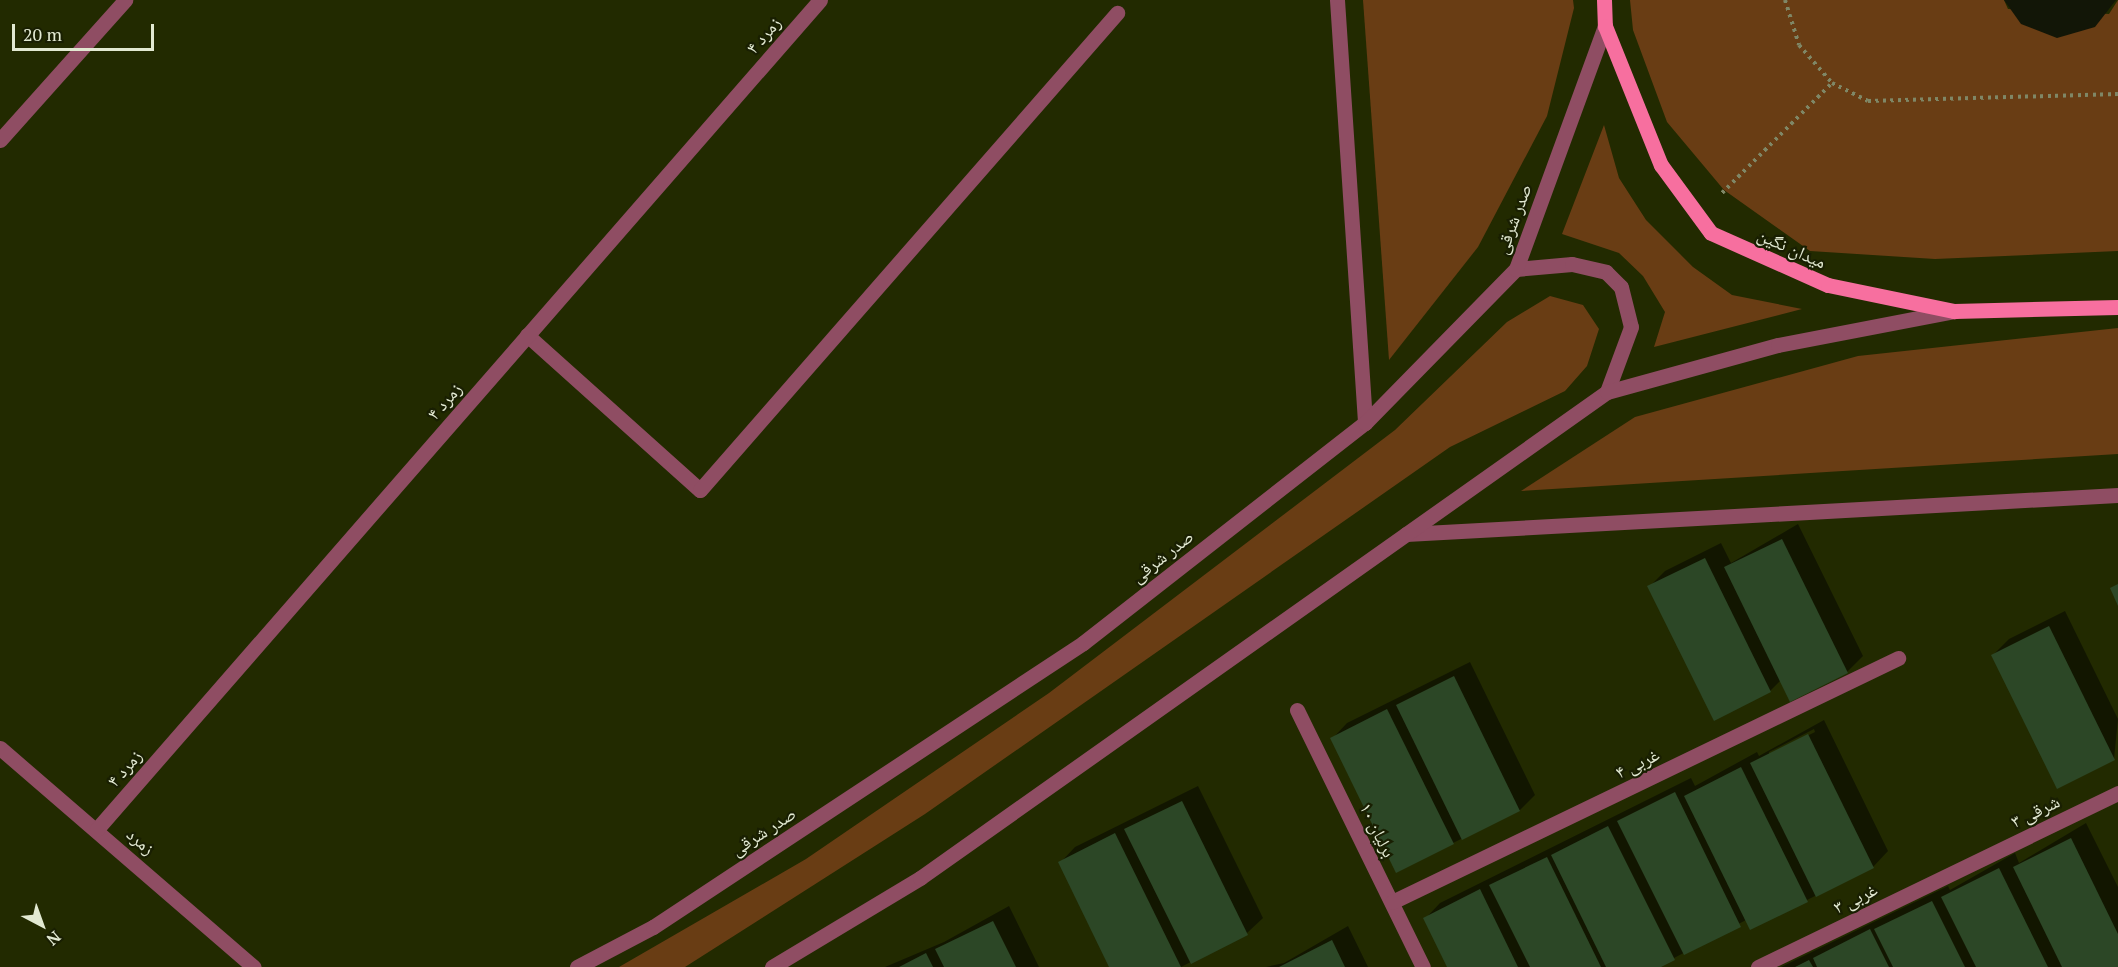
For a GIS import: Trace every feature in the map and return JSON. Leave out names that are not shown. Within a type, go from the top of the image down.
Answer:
[{"type":"main road","name":"میدان نگین","points":[[1604,0],[1605,26],[1660,165],[1711,233],[1828,285],[1954,311],[2118,307]]},
{"type":"street","points":[[0,140],[125,0]]},
{"type":"street","name":"زمرد ۴","points":[[97,829],[820,0]]},
{"type":"street","points":[[1337,0],[1365,423]]},
{"type":"street","points":[[527,335],[700,490],[1117,13]]},
{"type":"street","name":"صدر شرقی","points":[[577,967],[652,927],[1083,643],[1365,423],[1516,268],[1605,26]]},
{"type":"street","points":[[1516,268],[1572,264],[1606,272],[1621,287],[1630,327],[1607,393]]},
{"type":"street","points":[[772,967],[920,878],[1607,393],[1778,345],[1954,311]]},
{"type":"street","points":[[1406,534],[2118,495]]},
{"type":"street","name":"۴ غربی","points":[[1392,902],[1898,658]]},
{"type":"street","name":"برلیان ۱۰","points":[[1297,710],[1423,967]]},
{"type":"street","name":"زمرد","points":[[0,748],[97,829],[254,967]]},
{"type":"street","name":"۳ شرقی","points":[[1970,865],[2118,793]]},
{"type":"street","name":"۳ غربی","points":[[1758,967],[1970,865]]},
{"type":"path","points":[[1785,0],[1799,45],[1832,83],[1868,101],[2118,94]]},
{"type":"path","points":[[1724,190],[1832,83]]},
{"type":"shaded area","points":[[1363,0],[1573,0],[1574,8],[1547,116],[1478,247],[1389,360]]},
{"type":"shaded area","points":[[1630,0],[2004,0],[2008,9],[2109,14],[2118,0],[2118,251],[1935,259],[1810,251],[1724,190],[1667,122],[1633,30]]},
{"type":"shaded area","points":[[2004,0],[2116,0],[2095,27],[2057,38],[2021,24]]},
{"type":"shaded area","points":[[1604,125],[1619,178],[1646,220],[1693,267],[1732,295],[1802,309],[1654,347],[1665,312],[1643,276],[1619,253],[1562,234]]},
{"type":"shaded area","points":[[1550,296],[1583,305],[1599,329],[1587,366],[1565,391],[1450,447],[925,814],[685,967],[619,967],[806,859],[1049,693],[1395,430],[1507,322]]},
{"type":"shaded area","points":[[2118,328],[2118,454],[1521,491],[1635,417],[1858,356]]},
{"type":"building","points":[[1782,539],[1848,673],[1790,702],[1724,567]]},
{"type":"building","points":[[1705,558],[1771,692],[1714,721],[1647,586]]},
{"type":"building","points":[[2118,584],[2118,606],[2110,588]]},
{"type":"building","points":[[2049,626],[2115,760],[2057,789],[1991,655]]},
{"type":"building","points":[[1454,676],[1520,811],[1462,840],[1396,705]]},
{"type":"building","points":[[1387,709],[1454,844],[1396,873],[1330,738]]},
{"type":"building","points":[[1808,734],[1874,868],[1816,897],[1750,763]]},
{"type":"building","points":[[1741,767],[1808,902],[1750,930],[1684,796]]},
{"type":"building","points":[[1675,792],[1741,927],[1684,955],[1617,821]]},
{"type":"building","points":[[1182,801],[1248,935],[1191,964],[1124,829]]},
{"type":"building","points":[[1608,826],[1675,960],[1661,967],[1606,967],[1551,855]]},
{"type":"building","points":[[1115,833],[1181,967],[1109,967],[1058,862]]},
{"type":"building","points":[[2071,838],[2118,934],[2118,967],[2062,967],[2013,867]]},
{"type":"building","points":[[1547,857],[1601,967],[1530,967],[1489,885]]},
{"type":"building","points":[[1999,868],[2048,967],[1976,967],[1941,897]]},
{"type":"building","points":[[1480,889],[1518,967],[1447,967],[1423,918]]},
{"type":"building","points":[[1932,901],[1965,967],[1893,967],[1874,929]]},
{"type":"building","points":[[993,921],[1016,967],[944,967],[935,949]]},
{"type":"building","points":[[1870,929],[1889,967],[1817,967],[1813,958]]},
{"type":"building","points":[[1332,940],[1345,967],[1279,967]]},
{"type":"building","points":[[926,953],[933,967],[899,967]]},
{"type":"building","points":[[1809,960],[1813,967],[1795,967]]}]
